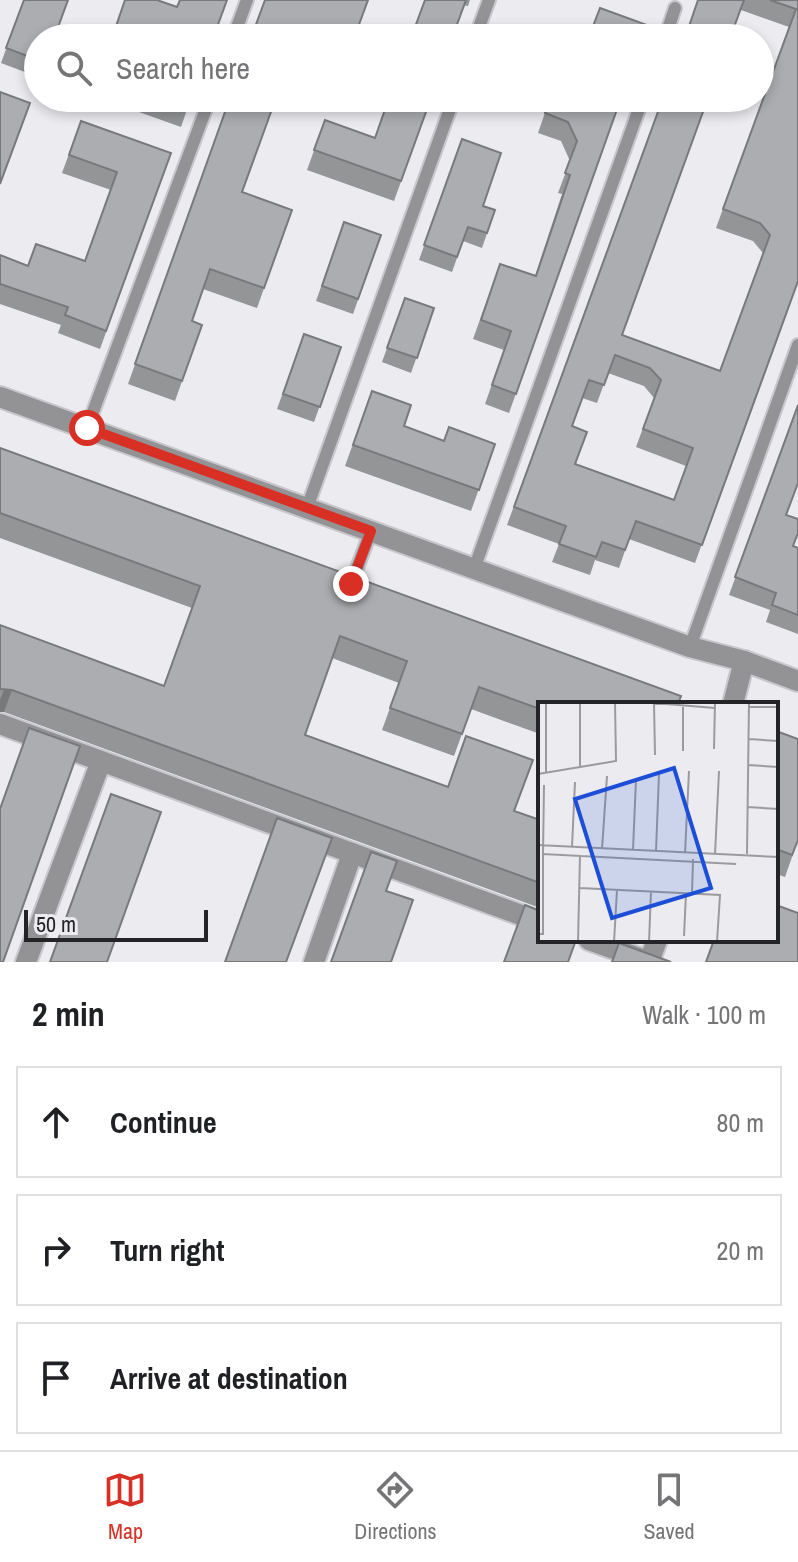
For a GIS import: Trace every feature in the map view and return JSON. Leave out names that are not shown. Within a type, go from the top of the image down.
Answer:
[{"type":"street","points":[[0,397],[690,647],[744,661],[798,681]]},
{"type":"street","points":[[734,702],[744,661]]},
{"type":"street","points":[[0,724],[538,921]]},
{"type":"street","points":[[26,962],[101,761]]},
{"type":"street","points":[[314,962],[352,854]]},
{"type":"street","points":[[596,949],[650,962],[656,942]]},
{"type":"lane","points":[[238,24],[247,0]]},
{"type":"lane","points":[[480,24],[489,0]]},
{"type":"lane","points":[[670,24],[675,8]]},
{"type":"lane","points":[[87,428],[205,112]]},
{"type":"lane","points":[[307,508],[449,112]]},
{"type":"lane","points":[[474,569],[638,112]]},
{"type":"lane","points":[[690,647],[798,345]]},
{"type":"lane","points":[[351,584],[371,531]]},
{"type":"building","points":[[24,0],[68,0],[59,24],[24,24],[24,55],[6,48]]},
{"type":"building","points":[[125,0],[157,0],[177,7],[180,0],[227,0],[218,24],[117,24]]},
{"type":"building","points":[[265,0],[368,0],[359,24],[256,24]]},
{"type":"building","points":[[425,0],[466,0],[457,24],[416,24]]},
{"type":"building","points":[[698,0],[744,0],[735,24],[690,24]]},
{"type":"building","points":[[770,0],[798,0],[798,281],[702,545],[636,521],[625,550],[602,542],[596,557],[559,544],[566,526],[514,507],[658,112],[703,112],[622,335],[720,371],[770,235],[760,223],[723,209],[758,112],[774,112],[774,69],[796,9]],"holes":[[[615,355],[650,368],[661,380],[643,429],[693,448],[674,500],[575,464],[587,432],[572,426],[589,380],[604,385]]]},
{"type":"building","points":[[600,8],[644,24],[594,24]]},
{"type":"building","points":[[0,92],[24,101],[24,112],[27,112],[0,184]]},
{"type":"building","points":[[225,112],[271,112],[242,192],[292,210],[264,288],[210,269],[192,321],[202,325],[182,381],[135,364]]},
{"type":"building","points":[[384,112],[426,112],[401,181],[314,150],[325,120],[375,138]]},
{"type":"building","points":[[616,112],[516,394],[492,385],[511,331],[481,320],[500,264],[536,276],[570,175],[565,173],[577,141],[568,122],[545,113]]},
{"type":"building","points":[[81,121],[171,153],[106,331],[65,315],[68,307],[0,284],[0,255],[28,266],[36,244],[85,261],[117,172],[69,155]]},
{"type":"building","points":[[462,139],[501,153],[483,206],[495,210],[487,233],[468,227],[457,257],[424,245]]},
{"type":"building","points":[[344,222],[381,235],[358,299],[322,286]]},
{"type":"building","points":[[405,298],[434,308],[417,358],[387,348]]},
{"type":"building","points":[[304,334],[341,347],[320,407],[283,394]]},
{"type":"building","points":[[372,391],[411,405],[404,426],[444,441],[449,427],[495,444],[479,490],[353,445]]},
{"type":"building","points":[[798,405],[798,483],[786,515],[798,519],[798,533],[793,546],[798,548],[798,615],[772,605],[776,593],[735,577]]},
{"type":"building","points":[[0,448],[681,696],[679,702],[538,702],[538,708],[479,687],[462,734],[390,708],[407,661],[340,636],[305,735],[448,787],[466,736],[533,760],[514,811],[538,819],[538,882],[12,690],[0,689],[0,625],[164,686],[200,586],[0,513]]},
{"type":"building","points":[[29,728],[80,746],[3,962],[0,962],[0,809]]},
{"type":"building","points":[[778,732],[798,739],[798,840],[792,855],[778,850]]},
{"type":"building","points":[[111,794],[161,812],[107,962],[50,962]]},
{"type":"building","points":[[277,818],[332,838],[286,962],[225,962]]},
{"type":"building","points":[[371,852],[397,861],[386,891],[413,900],[391,962],[331,962]]},
{"type":"building","points":[[525,905],[538,910],[538,942],[575,942],[568,962],[504,962]]},
{"type":"building","points":[[778,906],[798,913],[798,962],[706,962],[713,942],[778,942]]},
{"type":"building","points":[[619,943],[671,962],[612,962]]},
{"type":"route","points":[[87,428],[371,531],[351,584]]}]
